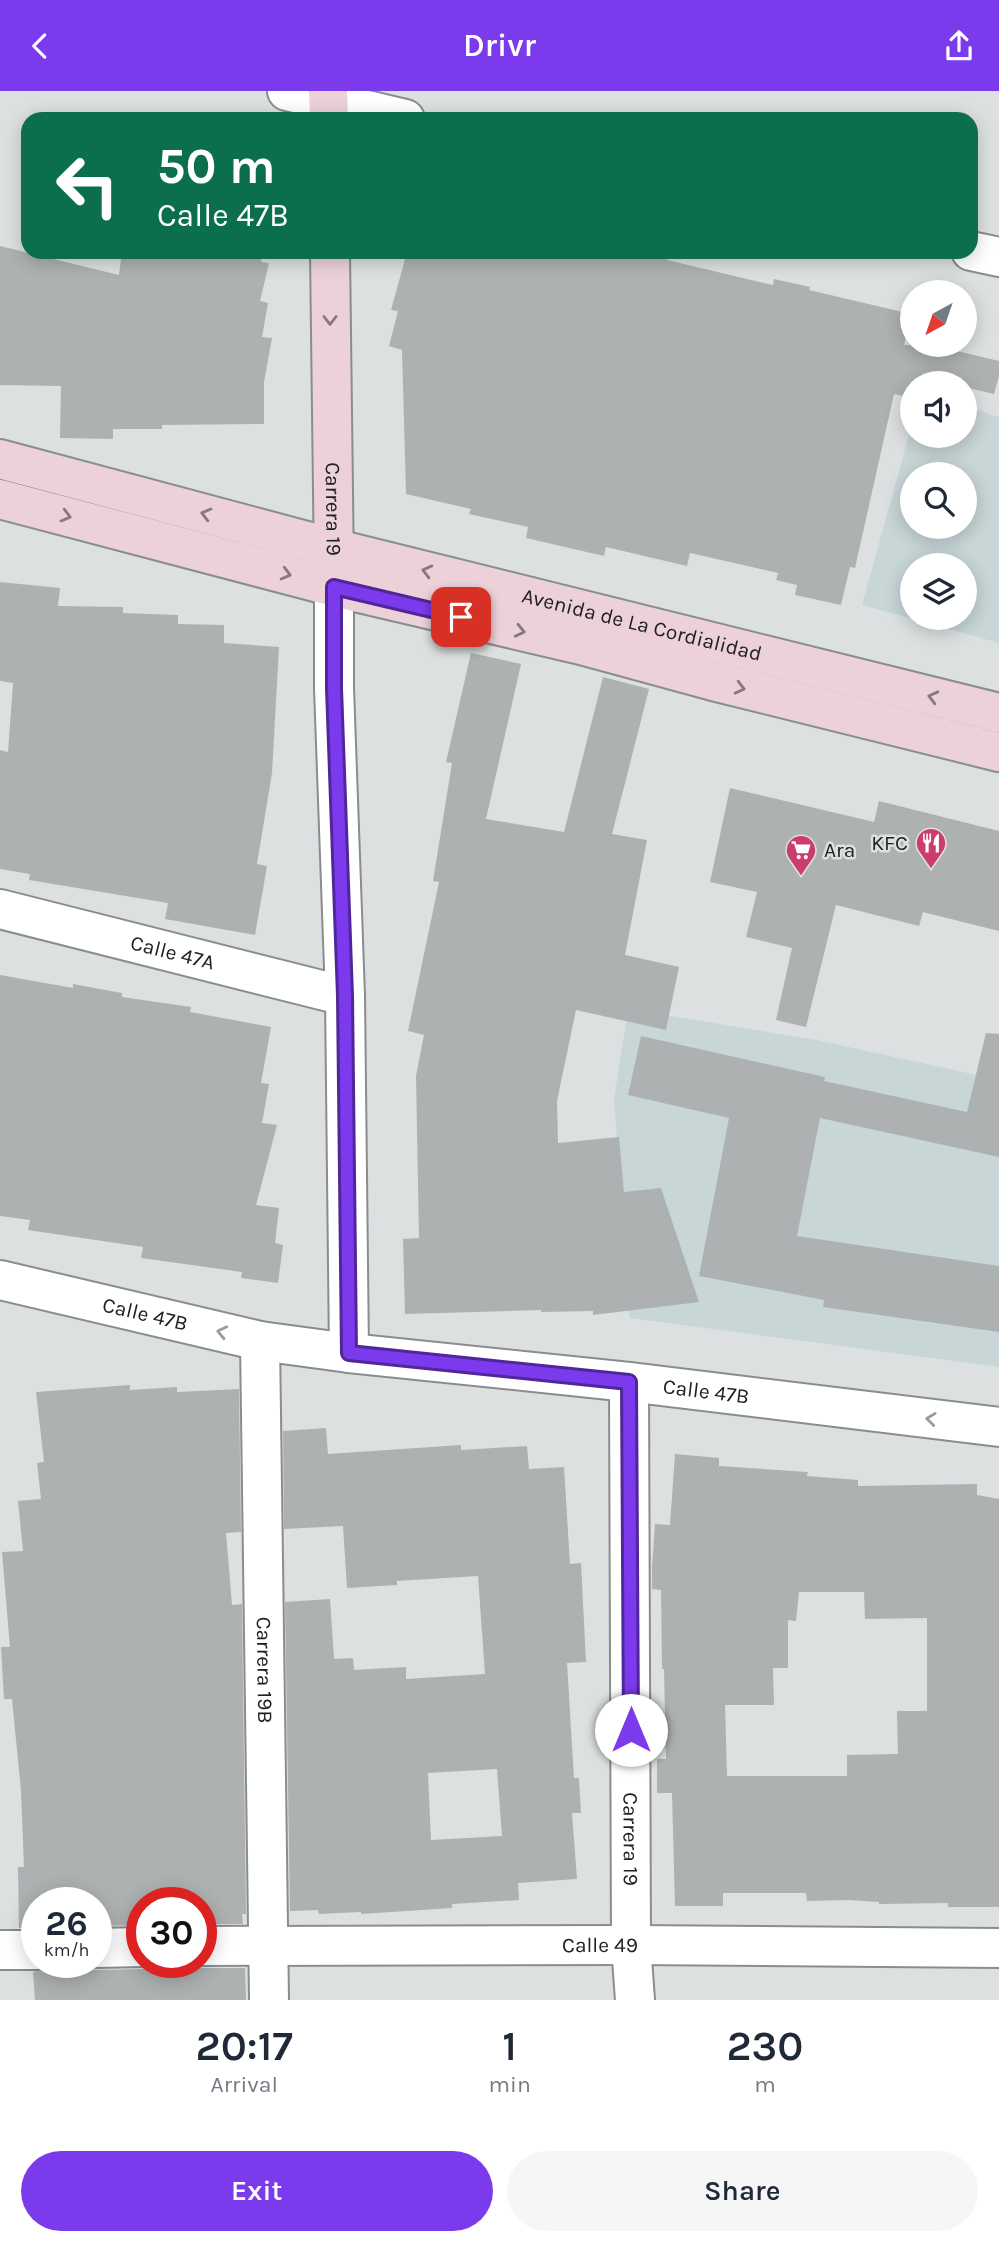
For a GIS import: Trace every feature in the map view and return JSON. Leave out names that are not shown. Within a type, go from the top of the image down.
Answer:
[{"type":"main road","name":"Carrera 19","points":[[330,259],[334,587]]},
{"type":"main road","name":"Avenida de La Cordialidad","points":[[0,459],[333,548],[999,713]]},
{"type":"main road","name":"Avenida de La Cordialidad","points":[[0,499],[334,587],[580,645],[999,752]]},
{"type":"street","points":[[287,91],[329,104],[370,112]]},
{"type":"street","points":[[978,252],[999,257]]},
{"type":"street","name":"Carrera 19","points":[[334,587],[334,688],[345,996],[349,1353]]},
{"type":"street","name":"Calle 47A","points":[[0,909],[345,996]]},
{"type":"street","name":"Calle 47B","points":[[0,1280],[260,1341],[999,1427]]},
{"type":"street","name":"Carrera 19B","points":[[260,1341],[269,2000]]},
{"type":"street","name":"Carrera 19","points":[[629,1382],[631,1945],[635,2000]]},
{"type":"street","name":"Calle 49","points":[[217,1946],[999,1948]]},
{"type":"street","points":[[0,1950],[21,1950]]},
{"type":"shaded area","points":[[977,410],[999,417],[999,643],[952,630],[977,630],[977,553],[900,553],[900,616],[862,605],[900,467],[900,539],[977,539],[977,462],[902,462],[905,448],[977,448]]},
{"type":"shaded area","points":[[628,1009],[817,1040],[999,1080],[999,1367],[630,1318],[614,1100]]},
{"type":"building","points":[[0,246],[21,251],[21,259],[53,259],[119,275],[121,259],[262,259],[261,262],[269,263],[260,301],[268,303],[262,337],[272,338],[264,382],[264,424],[162,425],[162,429],[113,429],[113,439],[60,438],[61,386],[0,385]]},
{"type":"building","points":[[405,259],[667,259],[773,285],[774,279],[810,287],[809,290],[900,311],[900,357],[977,356],[999,361],[999,376],[994,394],[977,390],[977,371],[900,371],[900,395],[894,394],[855,568],[850,567],[841,605],[795,595],[797,585],[776,580],[778,573],[690,553],[687,566],[606,547],[604,556],[526,538],[528,527],[469,514],[471,509],[406,494],[402,350],[389,346],[398,311],[391,310]]},
{"type":"building","points":[[0,582],[60,588],[58,606],[123,607],[123,613],[178,615],[178,624],[224,625],[224,643],[279,647],[272,773],[257,864],[267,866],[255,935],[165,919],[168,903],[29,880],[30,874],[0,869],[0,750],[8,752],[13,683],[0,681]]},
{"type":"building","points":[[471,653],[521,664],[486,819],[564,832],[603,677],[649,689],[612,834],[647,840],[625,955],[679,967],[666,1030],[576,1010],[557,1101],[558,1143],[619,1137],[624,1192],[661,1188],[699,1302],[593,1315],[593,1311],[541,1310],[405,1314],[403,1239],[419,1238],[416,1076],[424,1035],[408,1031],[439,882],[433,881],[452,763],[446,762]]},
{"type":"building","points":[[730,788],[874,822],[879,801],[999,831],[999,931],[923,912],[919,926],[836,905],[806,1027],[776,1020],[792,948],[746,937],[757,892],[710,882]]},
{"type":"building","points":[[0,975],[73,988],[73,984],[122,993],[122,997],[191,1007],[190,1012],[271,1027],[261,1083],[269,1084],[262,1123],[277,1125],[256,1205],[279,1208],[275,1243],[283,1245],[278,1283],[241,1278],[242,1272],[141,1258],[143,1247],[28,1230],[30,1220],[0,1216]]},
{"type":"building","points":[[986,1033],[999,1034],[999,1157],[820,1118],[797,1236],[999,1266],[999,1332],[823,1307],[824,1300],[699,1276],[729,1118],[628,1095],[641,1036],[825,1077],[824,1081],[967,1112]]},
{"type":"building","points":[[130,1385],[130,1390],[177,1387],[177,1392],[239,1389],[241,1532],[226,1533],[232,1605],[242,1604],[246,1914],[242,1914],[243,1924],[217,1924],[217,1887],[126,1887],[126,1925],[112,1926],[112,1887],[21,1887],[19,1928],[18,1867],[24,1867],[21,1791],[12,1699],[4,1699],[1,1647],[10,1647],[2,1552],[23,1551],[18,1501],[41,1499],[37,1463],[44,1462],[36,1392]]},
{"type":"building","points":[[326,1428],[328,1454],[461,1445],[461,1450],[527,1446],[529,1469],[564,1467],[570,1564],[581,1563],[586,1662],[567,1663],[574,1778],[579,1778],[581,1813],[572,1813],[577,1879],[518,1883],[519,1900],[452,1904],[452,1908],[361,1914],[319,1914],[318,1910],[290,1911],[285,1602],[330,1599],[334,1659],[353,1658],[354,1670],[406,1667],[406,1679],[485,1674],[478,1576],[397,1581],[397,1585],[347,1588],[343,1526],[284,1529],[283,1431]],"holes":[[[497,1769],[502,1836],[431,1840],[428,1773]]]},
{"type":"building","points":[[675,1454],[719,1458],[719,1466],[808,1472],[807,1476],[858,1480],[858,1486],[977,1484],[977,1495],[999,1499],[999,1907],[948,1907],[948,1903],[807,1901],[806,1893],[723,1893],[723,1906],[675,1906],[672,1793],[657,1793],[657,1759],[666,1759],[664,1669],[661,1590],[652,1589],[655,1524],[670,1525]],"holes":[[[799,1592],[864,1592],[865,1619],[927,1618],[927,1711],[897,1711],[898,1754],[847,1755],[847,1776],[727,1776],[725,1705],[774,1705],[773,1668],[788,1668],[788,1620],[796,1621]]]},
{"type":"building","points":[[217,1968],[245,1968],[246,2000],[35,2000],[33,1978],[112,1978],[112,1970],[126,1969],[126,1978],[217,1978]]},
{"type":"place","name":"KFC","points":[[931,870]]},
{"type":"place","name":"Ara","points":[[801,877]]},
{"type":"route","points":[[461,617],[334,587],[334,688],[345,996],[349,1353],[629,1382],[631,1730]]}]
